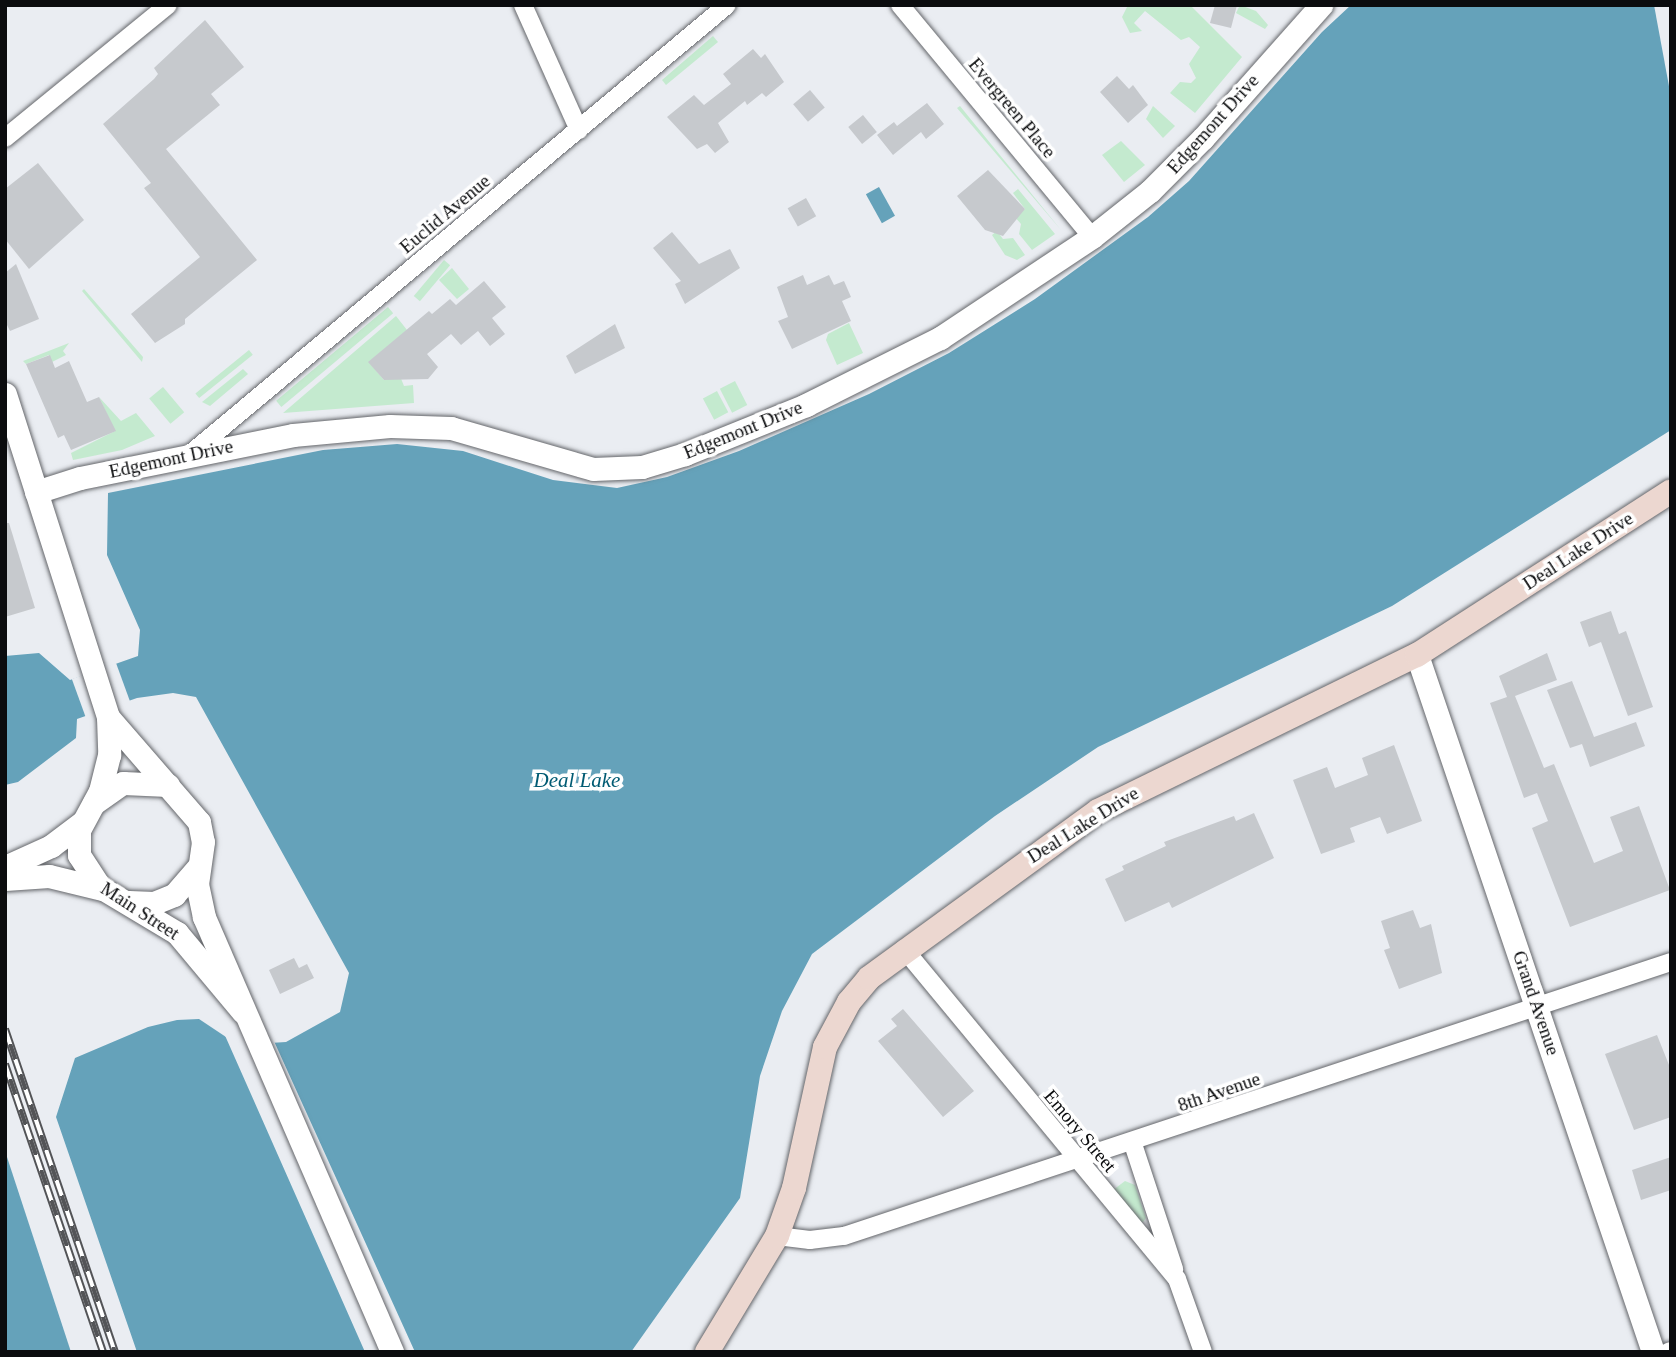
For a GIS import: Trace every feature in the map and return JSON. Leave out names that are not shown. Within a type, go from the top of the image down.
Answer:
[{"type":"main road","name":"Deal Lake Drive","points":[[707,1352],[777,1236],[794,1188],[811,1094],[832,1031],[859,989],[904,949],[1098,811],[1417,655],[1671,491]]},
{"type":"street","points":[[5,138],[168,5]]},
{"type":"street","points":[[523,5],[579,130]]},
{"type":"street","name":"Euclid Avenue","points":[[189,455],[727,5]]},
{"type":"street","name":"Evergreen Place","points":[[900,5],[1092,237]]},
{"type":"street","name":"Edgemont Drive","points":[[36,492],[80,478],[303,434],[418,425],[475,433],[576,466],[612,470],[642,467],[768,422],[891,364],[975,316],[1092,237],[1150,191],[1194,148],[1321,5]]},
{"type":"street","name":"Main Street","points":[[5,394],[108,717],[109,755],[100,791],[86,814],[79,855],[91,877],[113,896],[177,933],[243,1012]]},
{"type":"street","name":"Grand Avenue","points":[[1417,655],[1653,1352]]},
{"type":"street","name":"Main Street","points":[[108,717],[145,764],[168,785],[199,822],[203,842],[198,899],[243,1012],[392,1352]]},
{"type":"street","points":[[5,867],[51,846],[123,783],[168,785]]},
{"type":"street","points":[[5,879],[49,876],[113,896],[163,900],[188,883],[199,866]]},
{"type":"street","name":"Emory Street","points":[[904,949],[1177,1279],[1203,1352]]},
{"type":"street","name":"8th Avenue","points":[[777,1236],[810,1240],[844,1236],[1079,1162],[1671,962]]},
{"type":"street","points":[[1133,1144],[1177,1279]]},
{"type":"green space","points":[[1128,5],[1190,5],[1242,57],[1195,113],[1170,93],[1180,82],[1191,83],[1196,78],[1189,64],[1200,47],[1189,37],[1181,40],[1145,11],[1134,23],[1142,31],[1130,33],[1122,17]]},
{"type":"green space","points":[[1240,5],[1256,11],[1268,25],[1265,29],[1236,13]]},
{"type":"green space","points":[[713,36],[718,42],[666,85],[662,80]]},
{"type":"green space","points":[[960,106],[1061,230],[957,108]]},
{"type":"green space","points":[[1153,106],[1175,126],[1163,138],[1146,119]]},
{"type":"green space","points":[[1121,141],[1145,165],[1124,182],[1102,155]]},
{"type":"green space","points":[[1018,189],[1055,234],[1032,250],[1019,234],[1021,224],[1015,217],[1025,209],[1013,193]]},
{"type":"green space","points":[[997,231],[1003,239],[1013,238],[1025,255],[1017,260],[1005,255],[992,235]]},
{"type":"green space","points":[[444,260],[450,265],[420,301],[414,296]]},
{"type":"green space","points":[[452,268],[469,289],[457,299],[439,280]]},
{"type":"green space","points":[[84,289],[143,357],[142,362],[82,291]]},
{"type":"green space","points":[[388,307],[393,313],[281,407],[276,401]]},
{"type":"green space","points":[[396,316],[407,330],[369,362],[384,380],[400,376],[404,386],[413,385],[414,403],[283,413]]},
{"type":"green space","points":[[849,323],[863,353],[837,365],[826,340],[828,334]]},
{"type":"green space","points":[[69,343],[63,351],[66,355],[52,362],[49,355],[26,364],[23,361]]},
{"type":"green space","points":[[249,350],[253,355],[199,398],[195,393]]},
{"type":"green space","points":[[243,369],[248,374],[210,406],[202,402]]},
{"type":"green space","points":[[735,381],[747,405],[732,413],[720,389]]},
{"type":"green space","points":[[163,387],[184,412],[170,424],[149,399]]},
{"type":"green space","points":[[717,391],[728,412],[714,420],[703,399]]},
{"type":"green space","points":[[99,397],[121,421],[136,413],[155,436],[122,450],[73,460],[71,453],[115,431]]},
{"type":"green space","points":[[1125,1181],[1135,1185],[1146,1218],[1143,1222],[1138,1223],[1113,1190]]},
{"type":"water","name":"Deal Lake","points":[[1351,5],[1671,5],[1671,430],[1392,606],[1098,747],[995,816],[812,954],[782,1011],[760,1076],[740,1198],[631,1352],[137,1352],[56,1117],[75,1058],[148,1027],[177,1020],[199,1019],[238,1045],[286,1042],[340,1012],[349,973],[196,697],[173,693],[137,698],[77,719],[76,738],[18,782],[5,785],[5,656],[39,653],[70,680],[138,656],[140,630],[107,555],[108,493],[323,450],[397,444],[463,451],[553,480],[617,488],[667,477],[739,451],[869,394],[949,353],[1035,299],[1148,217],[1189,181],[1322,32]]},
{"type":"water","points":[[879,187],[895,216],[882,223],[866,194]]},
{"type":"water","points":[[5,1151],[71,1352],[5,1352]]},
{"type":"pier","points":[[1654,5],[1671,5],[1671,97]]},
{"type":"pier","points":[[116,663],[131,704],[87,720],[72,679]]},
{"type":"pier","points":[[223,1031],[239,1042],[273,1039],[415,1352],[365,1352]]},
{"type":"building","points":[[1215,5],[1237,5],[1231,28],[1210,23]]},
{"type":"building","points":[[205,20],[244,67],[211,94],[220,105],[166,149],[257,260],[185,319],[185,324],[155,343],[131,314],[200,257],[144,188],[151,183],[103,124],[154,79],[158,74],[154,68]]},
{"type":"building","points":[[753,49],[761,58],[765,54],[784,82],[766,97],[762,93],[747,105],[745,101],[718,123],[729,142],[715,153],[707,144],[697,149],[667,117],[694,95],[704,105],[731,84],[723,74]]},
{"type":"building","points":[[1117,76],[1129,89],[1133,85],[1148,105],[1128,123],[1100,92]]},
{"type":"building","points":[[810,90],[825,108],[808,122],[793,104]]},
{"type":"building","points":[[927,103],[944,124],[926,139],[921,132],[893,155],[877,135],[894,122],[897,126]]},
{"type":"building","points":[[863,115],[877,132],[862,144],[848,127]]},
{"type":"building","points":[[38,163],[84,220],[29,269],[5,239],[5,189]]},
{"type":"building","points":[[988,170],[1025,209],[1003,236],[985,230],[957,196]]},
{"type":"building","points":[[806,198],[816,216],[798,227],[788,208]]},
{"type":"building","points":[[672,232],[699,264],[730,249],[740,268],[685,304],[675,284],[681,281],[653,248]]},
{"type":"building","points":[[16,264],[39,319],[10,331],[5,321],[5,273]]},
{"type":"building","points":[[803,275],[807,285],[829,275],[834,285],[844,281],[851,297],[842,301],[851,321],[792,349],[778,321],[788,317],[777,287]]},
{"type":"building","points":[[484,281],[506,307],[492,318],[505,334],[490,346],[478,331],[461,345],[451,334],[427,354],[438,367],[428,379],[384,380],[368,362],[429,311],[432,314],[450,299],[456,305]]},
{"type":"building","points":[[615,324],[625,348],[575,374],[566,356]]},
{"type":"building","points":[[50,355],[55,368],[69,361],[87,402],[99,397],[116,431],[71,450],[64,435],[58,438],[26,364]]},
{"type":"building","points":[[5,523],[9,523],[35,608],[5,617]]},
{"type":"building","points":[[1611,611],[1619,634],[1626,631],[1653,707],[1628,716],[1601,642],[1589,647],[1580,622]]},
{"type":"building","points":[[1547,653],[1557,680],[1515,696],[1544,768],[1554,764],[1594,863],[1623,851],[1610,817],[1639,806],[1670,890],[1570,927],[1532,828],[1548,821],[1537,793],[1524,798],[1490,703],[1507,697],[1499,676]]},
{"type":"building","points":[[1572,681],[1594,737],[1636,722],[1645,746],[1590,767],[1582,744],[1570,748],[1547,690]]},
{"type":"building","points":[[1394,745],[1422,821],[1387,834],[1380,817],[1350,828],[1355,842],[1321,854],[1293,780],[1327,767],[1335,788],[1368,775],[1362,758]]},
{"type":"building","points":[[1254,813],[1274,858],[1172,908],[1169,902],[1125,922],[1105,879],[1124,870],[1122,866],[1166,846],[1164,842],[1234,816],[1236,821]]},
{"type":"building","points":[[1413,910],[1420,928],[1431,924],[1442,973],[1399,989],[1384,950],[1390,948],[1381,921]]},
{"type":"building","points":[[294,958],[299,968],[307,964],[314,978],[280,994],[269,970]]},
{"type":"building","points":[[903,1009],[974,1091],[943,1117],[878,1041],[897,1026],[891,1019]]},
{"type":"building","points":[[1657,1035],[1671,1070],[1671,1117],[1634,1130],[1605,1054]]},
{"type":"building","points":[[1671,1157],[1671,1190],[1641,1200],[1632,1170]]},
{"type":"railway","points":[[5,1029],[115,1352]]},
{"type":"railway","points":[[5,1064],[103,1352]]}]
